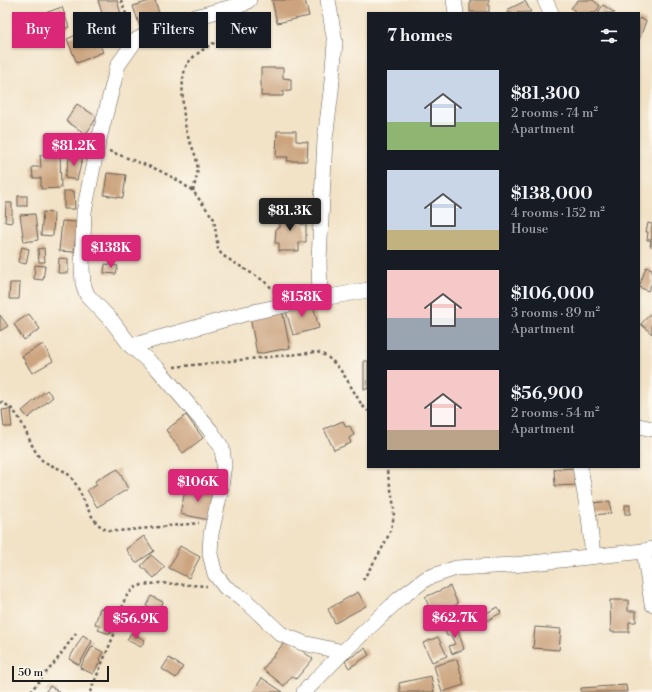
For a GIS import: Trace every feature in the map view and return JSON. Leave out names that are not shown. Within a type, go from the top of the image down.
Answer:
[{"type":"street","points":[[320,299],[319,260],[325,139],[336,43],[328,0]]},
{"type":"street","points":[[454,0],[456,12]]},
{"type":"street","points":[[545,0],[551,12]]},
{"type":"street","points":[[246,2],[158,27],[135,41],[118,65],[97,147],[84,212],[82,268],[83,283],[87,295],[112,321],[131,346],[158,369],[210,430],[222,448],[224,465],[220,493],[211,534],[210,554],[214,574],[225,587],[244,598],[281,634],[303,643],[343,652]]},
{"type":"street","points":[[131,346],[244,314],[367,290]]},
{"type":"street","points":[[640,426],[652,429]]},
{"type":"street","points":[[580,468],[589,517],[593,556]]},
{"type":"street","points":[[304,692],[399,598],[427,578],[456,568],[513,565],[648,550],[652,604]]},
{"type":"path","points":[[121,0],[135,41]]},
{"type":"path","points":[[193,191],[198,170],[186,130],[182,105],[183,77],[187,64],[197,54],[228,35],[246,2]]},
{"type":"path","points":[[97,147],[156,169],[174,178],[193,191],[214,219],[218,248],[222,255],[264,281],[290,304]]},
{"type":"path","points":[[158,369],[317,352],[324,354],[334,362],[349,383],[363,407],[367,410]]},
{"type":"path","points":[[0,402],[8,404],[16,414],[40,458],[69,475],[99,525],[108,530],[119,531],[213,522]]},
{"type":"path","points":[[363,580],[388,536],[393,522],[394,509],[386,468]]},
{"type":"path","points":[[90,692],[116,630],[125,598],[134,588],[142,585],[158,583],[225,587]]},
{"type":"path","points":[[30,692],[76,633]]},
{"type":"building","points":[[98,0],[117,0],[120,12],[102,12]]},
{"type":"building","points":[[155,0],[159,12],[139,12],[139,24],[133,6]]},
{"type":"building","points":[[272,0],[305,0],[309,16],[277,23]]},
{"type":"building","points":[[470,0],[489,0],[489,12],[470,12]]},
{"type":"building","points":[[578,0],[593,0],[600,6],[596,12],[576,12],[571,8]]},
{"type":"building","points":[[525,1],[531,12],[508,12],[507,10]]},
{"type":"building","points":[[603,5],[614,12],[599,12]]},
{"type":"building","points":[[62,7],[64,12],[48,12]]},
{"type":"building","points":[[65,16],[69,27],[65,28]]},
{"type":"building","points":[[640,18],[646,21],[640,37]]},
{"type":"building","points":[[73,36],[73,48],[101,48],[103,52],[77,63],[67,39]]},
{"type":"building","points":[[261,68],[283,68],[283,78],[291,79],[291,91],[283,91],[283,96],[261,96]]},
{"type":"building","points":[[77,104],[97,117],[86,134],[66,121]]},
{"type":"building","points":[[277,131],[296,131],[296,141],[308,142],[307,161],[287,161],[288,157],[276,157]]},
{"type":"building","points":[[60,154],[61,188],[41,189],[41,178],[33,178],[32,167],[41,167],[40,155]]},
{"type":"building","points":[[70,154],[83,156],[77,180],[65,178]]},
{"type":"building","points":[[107,173],[126,175],[123,198],[104,195]]},
{"type":"building","points":[[64,191],[74,191],[75,209],[64,209]]},
{"type":"building","points":[[18,196],[27,196],[27,206],[18,206]]},
{"type":"building","points":[[6,203],[12,203],[12,223],[5,222]]},
{"type":"building","points":[[43,212],[54,213],[53,236],[41,235]]},
{"type":"building","points":[[280,212],[300,212],[300,224],[306,224],[306,242],[299,242],[299,251],[279,251],[279,243],[275,243],[276,228],[280,228]]},
{"type":"building","points":[[35,214],[38,240],[24,242],[20,215]]},
{"type":"building","points":[[62,221],[77,222],[74,252],[59,251]]},
{"type":"building","points":[[648,223],[652,224],[652,246],[650,246],[651,240],[647,240],[648,232],[646,232]]},
{"type":"building","points":[[22,247],[29,249],[26,264],[18,262]]},
{"type":"building","points":[[44,248],[45,262],[39,262],[38,249]]},
{"type":"building","points":[[59,258],[68,259],[68,273],[58,273]]},
{"type":"building","points":[[105,264],[118,266],[116,274],[104,273]]},
{"type":"building","points":[[35,265],[45,266],[43,280],[34,279]]},
{"type":"building","points":[[646,267],[652,269],[652,283],[648,291],[640,287]]},
{"type":"building","points":[[10,283],[20,283],[19,299],[9,299]]},
{"type":"building","points":[[312,301],[319,328],[293,335],[285,308]]},
{"type":"building","points":[[282,310],[290,348],[257,354],[250,317]]},
{"type":"building","points":[[652,312],[652,334],[641,324]]},
{"type":"building","points":[[29,314],[40,329],[24,340],[14,324]]},
{"type":"building","points":[[0,315],[8,326],[0,331]]},
{"type":"building","points":[[43,344],[53,361],[32,373],[22,356]]},
{"type":"building","points":[[364,361],[367,361],[367,389],[364,389]]},
{"type":"building","points":[[47,390],[53,397],[28,418],[22,411]]},
{"type":"building","points":[[10,409],[12,427],[4,427],[2,410]]},
{"type":"building","points":[[186,415],[203,438],[183,453],[166,430]]},
{"type":"building","points":[[343,421],[346,427],[350,426],[354,435],[349,438],[351,443],[334,450],[324,429]]},
{"type":"building","points":[[576,468],[577,485],[555,486],[554,469]]},
{"type":"building","points":[[118,469],[128,489],[97,507],[87,490],[97,485],[95,481]]},
{"type":"building","points":[[186,486],[215,492],[209,520],[180,514]]},
{"type":"building","points":[[610,501],[611,513],[594,515],[592,503]]},
{"type":"building","points":[[625,505],[630,505],[630,514],[625,514]]},
{"type":"building","points":[[144,536],[154,551],[136,563],[126,549]]},
{"type":"building","points":[[180,546],[200,557],[189,578],[169,568]]},
{"type":"building","points":[[151,555],[165,567],[154,578],[141,566]]},
{"type":"building","points":[[450,586],[458,604],[432,615],[425,597]]},
{"type":"building","points":[[358,592],[366,606],[335,623],[328,609]]},
{"type":"building","points":[[151,596],[163,602],[159,612],[146,606]]},
{"type":"building","points":[[610,600],[628,600],[628,611],[636,611],[636,622],[629,622],[629,632],[611,632]]},
{"type":"building","points":[[498,607],[501,613],[486,621],[483,615]]},
{"type":"building","points":[[100,608],[116,614],[110,634],[98,630],[100,626],[95,624]]},
{"type":"building","points":[[456,624],[464,649],[452,654],[449,646],[455,644],[451,635],[447,636],[444,628]]},
{"type":"building","points":[[535,627],[561,629],[559,650],[533,648]]},
{"type":"building","points":[[131,633],[145,640],[141,647],[127,640]]},
{"type":"building","points":[[83,635],[92,641],[79,665],[69,659]]},
{"type":"building","points":[[438,637],[447,656],[432,662],[423,643]]},
{"type":"building","points":[[287,639],[313,659],[296,679],[292,676],[284,686],[263,669]]},
{"type":"building","points":[[92,646],[103,652],[99,659],[101,660],[93,674],[80,668]]},
{"type":"building","points":[[365,648],[369,655],[349,668],[345,661]]},
{"type":"building","points":[[169,658],[183,667],[176,678],[162,669]]},
{"type":"building","points":[[457,659],[464,685],[442,692],[434,666]]},
{"type":"building","points":[[431,676],[434,692],[400,692],[399,683]]},
{"type":"building","points":[[262,678],[283,692],[253,692]]},
{"type":"building","points":[[626,685],[627,692],[581,692],[581,688]]},
{"type":"building","points":[[50,686],[59,692],[45,692]]}]
